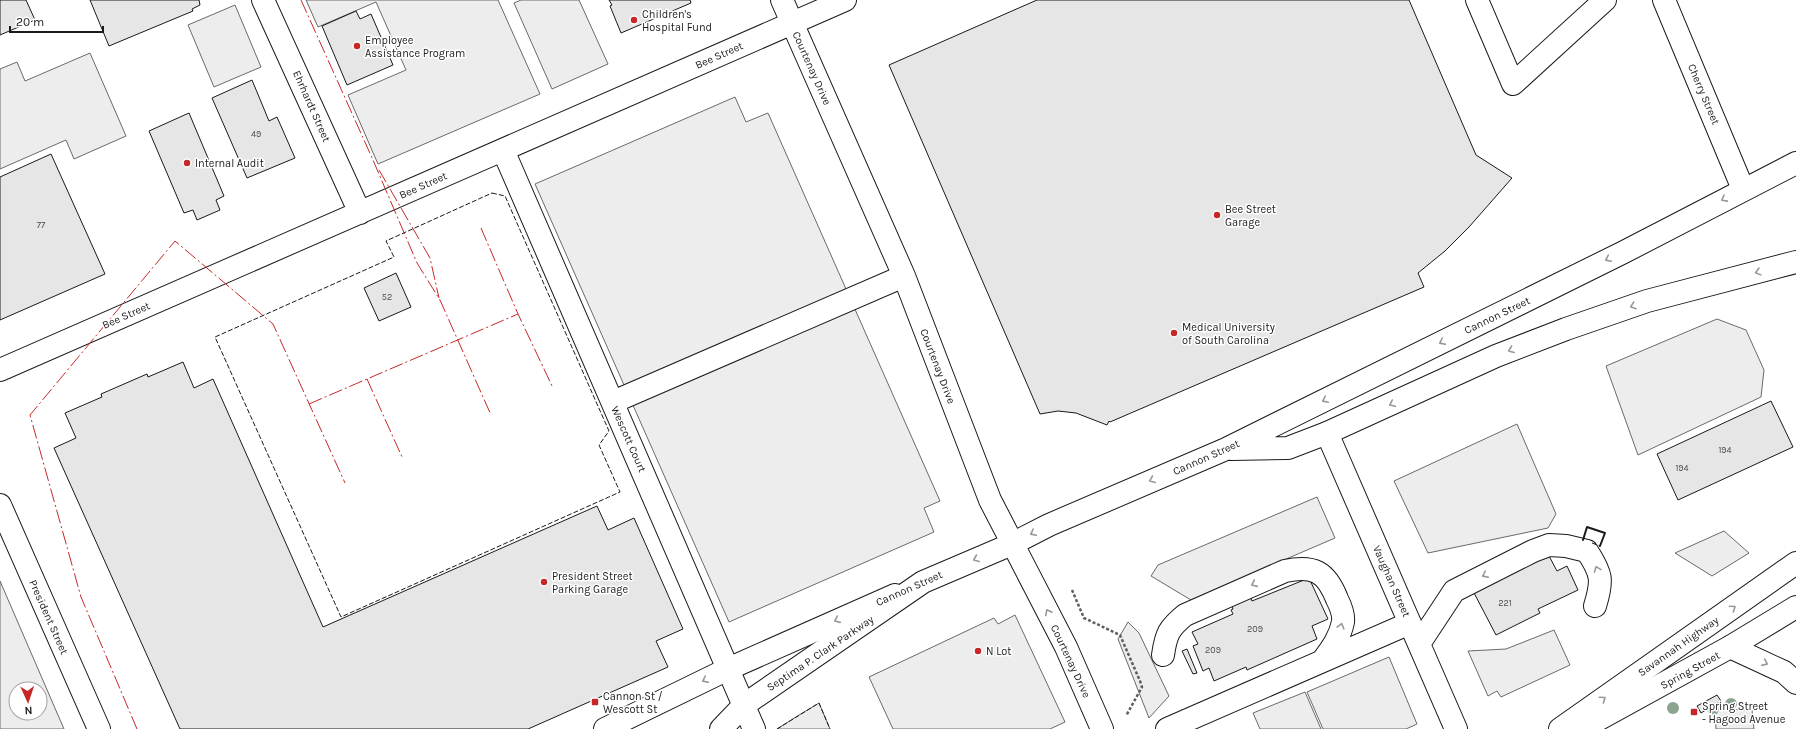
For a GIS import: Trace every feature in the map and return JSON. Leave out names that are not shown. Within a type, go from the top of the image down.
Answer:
[{"type":"main road","name":"Ehrhardt Street","points":[[263,0],[360,213]]},
{"type":"main road","name":"Courtenay Drive","points":[[782,0],[904,276],[990,500],[1066,647],[1102,729]]},
{"type":"main road","name":"Bee Street","points":[[0,370],[845,0]]},
{"type":"main road","points":[[1477,0],[1513,84],[1605,0]]},
{"type":"main road","name":"Cherry Street","points":[[1664,0],[1743,189]]},
{"type":"main road","name":"Wescott Court","points":[[504,150],[754,729]]},
{"type":"main road","name":"Cannon Street","points":[[605,729],[728,669],[1012,544],[1049,525],[1226,448],[1622,253],[1743,189],[1796,163]]},
{"type":"main road","points":[[1226,448],[1288,448],[1327,433],[1496,356],[1566,329],[1647,301],[1796,262]]},
{"type":"main road","points":[[613,402],[904,276]]},
{"type":"main road","name":"Vaughan Street","points":[[1327,433],[1456,729]]},
{"type":"main road","name":"President Street","points":[[0,505],[99,729]]},
{"type":"main road","points":[[1419,644],[1454,591],[1533,551],[1549,545],[1566,546],[1586,551],[1598,569],[1601,588],[1595,606]]},
{"type":"main road","name":"Savannah Highway","points":[[1560,729],[1796,563]]},
{"type":"main road","points":[[1163,655],[1166,639],[1171,626],[1185,615],[1285,571],[1300,568],[1315,570],[1325,577],[1334,590],[1339,604],[1343,621],[1336,643],[1323,660]]},
{"type":"main road","name":"Septima P. Clark Parkway","points":[[721,729],[744,705],[923,582]]},
{"type":"main road","name":"Spring Street","points":[[1581,729],[1603,724],[1796,607]]},
{"type":"main road","points":[[1167,729],[1410,623]]},
{"type":"main road","points":[[1730,647],[1784,672],[1796,683]]},
{"type":"path","points":[[1072,590],[1084,618],[1120,635],[1140,681],[1142,687],[1125,718]]},
{"type":"shaded area","points":[[306,0],[498,0],[540,94],[378,164],[348,95],[406,70],[376,2],[318,27]]},
{"type":"shaded area","points":[[521,0],[579,0],[608,64],[552,89],[514,3]]},
{"type":"shaded area","points":[[235,5],[261,67],[214,87],[188,25]]},
{"type":"shaded area","points":[[90,53],[126,136],[74,159],[66,140],[0,169],[0,69],[17,62],[25,81]]},
{"type":"shaded area","points":[[735,97],[746,122],[768,113],[940,501],[924,508],[934,532],[729,622],[535,184]]},
{"type":"shaded area","points":[[1717,319],[1746,330],[1764,370],[1761,397],[1638,455],[1606,366]]},
{"type":"shaded area","points":[[1517,424],[1556,514],[1548,528],[1428,553],[1394,481]]},
{"type":"shaded area","points":[[1317,497],[1335,538],[1191,600],[1151,576],[1158,565]]},
{"type":"shaded area","points":[[1724,531],[1749,553],[1712,576],[1675,553]]},
{"type":"shaded area","points":[[0,581],[43,681],[8,681],[8,721],[48,721],[48,692],[64,729],[0,729]]},
{"type":"shaded area","name":"N Lot","points":[[1015,615],[1065,722],[1050,729],[893,729],[869,677],[994,618],[998,624]]},
{"type":"shaded area","points":[[1128,622],[1139,633],[1169,696],[1149,718],[1118,639]]},
{"type":"shaded area","points":[[1554,630],[1570,665],[1501,697],[1497,691],[1488,696],[1468,651],[1506,649]]},
{"type":"shaded area","points":[[1389,657],[1417,724],[1406,729],[1323,729],[1307,692]]},
{"type":"shaded area","points":[[1305,692],[1321,729],[1260,729],[1253,713]]},
{"type":"shaded area","points":[[819,703],[830,729],[777,729],[799,715]]},
{"type":"shaded area","points":[[1715,709],[1752,710],[1754,729],[1716,729]]},
{"type":"building","points":[[0,0],[26,0],[35,20],[0,35]]},
{"type":"building","points":[[90,0],[199,0],[200,5],[192,9],[193,11],[109,46]]},
{"type":"building","name":"Children's Hospital Fund","points":[[609,0],[690,0],[691,3],[621,33]]},
{"type":"building","name":"Medical University of South Carolina","points":[[1037,0],[1409,0],[1476,155],[1512,178],[1469,227],[1445,251],[1418,273],[1424,287],[1110,422],[1109,421],[1107,425],[1076,413],[1058,411],[1040,414],[889,65]]},
{"type":"building","name":"Employee Assistance Program","points":[[356,11],[360,19],[371,14],[393,65],[347,85],[322,26]]},
{"type":"building","points":[[252,80],[269,121],[277,117],[295,158],[247,178],[212,98]]},
{"type":"building","name":"Internal Audit","points":[[189,113],[224,196],[216,200],[220,210],[197,220],[193,210],[184,213],[149,131]]},
{"type":"building","points":[[51,154],[105,274],[0,320],[0,177]]},
{"type":"building","points":[[396,273],[411,307],[379,321],[364,288]]},
{"type":"building","name":"President Street Parking Garage","points":[[183,362],[194,388],[213,379],[323,627],[597,506],[608,530],[634,518],[683,629],[656,641],[668,667],[528,729],[180,729],[54,448],[76,438],[65,413],[102,397],[101,394],[147,374],[148,377]]},
{"type":"building","points":[[1771,401],[1793,447],[1678,500],[1657,454]]},
{"type":"building","points":[[1548,554],[1557,571],[1567,566],[1578,590],[1538,609],[1540,613],[1496,635],[1473,591]]},
{"type":"building","points":[[1309,578],[1328,619],[1312,626],[1317,639],[1247,670],[1246,667],[1214,681],[1209,668],[1203,671],[1193,646],[1198,644],[1192,632],[1233,614],[1231,610],[1233,609],[1229,599],[1248,591],[1252,601]]},
{"type":"building","points":[[1187,649],[1197,673],[1193,674],[1182,651]]},
{"type":"building","points":[[1717,695],[1721,701],[1701,713],[1697,706]]},
{"type":"fence","points":[[492,193],[505,196],[609,431],[599,445],[620,492],[341,617],[215,337],[394,257],[386,241],[492,193]]},
{"type":"fence","points":[[1592,543],[1600,546]]},
{"type":"fence","points":[[777,729],[819,703],[830,729]]},
{"type":"wall","points":[[1583,540],[1587,527],[1605,533],[1600,546]]},
{"type":"power","points":[[301,0],[373,160],[417,263],[440,300],[491,415]]},
{"type":"power","points":[[379,170],[430,258],[439,298]]},
{"type":"power","points":[[481,228],[518,314],[553,388]]},
{"type":"power","points":[[137,729],[81,597],[30,415],[175,241],[273,324],[345,483]]},
{"type":"power","points":[[309,404],[518,314]]},
{"type":"power","points":[[367,379],[402,457]]},
{"type":"place","name":"Children's Hospital Fund","points":[[634,20]]},
{"type":"place","name":"Employee Assistance Program","points":[[357,46]]},
{"type":"place","name":"Internal Audit","points":[[187,163]]},
{"type":"place","name":"Bee Street Garage","points":[[1217,215]]},
{"type":"place","name":"Medical University of South Carolina","points":[[1174,333]]},
{"type":"place","name":"President Street Parking Garage","points":[[544,582]]},
{"type":"place","name":"N Lot","points":[[978,651]]},
{"type":"place","name":"Cannon St / Wescott St","points":[[595,702]]},
{"type":"place","name":"Spring Street - Hagood Avenue","points":[[1694,712]]}]
